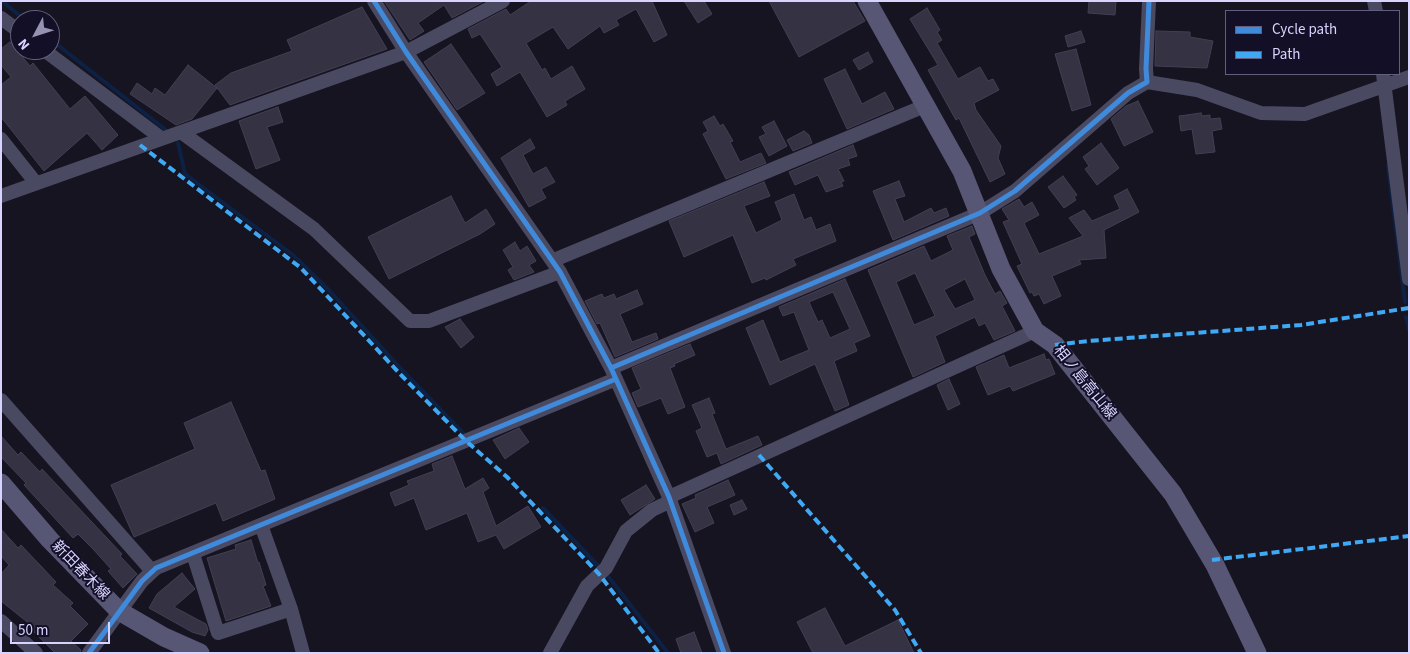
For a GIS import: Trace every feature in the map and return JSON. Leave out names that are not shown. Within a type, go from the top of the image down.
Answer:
[{"type":"main road","name":"相ノ島高山線","points":[[867,1],[927,105],[962,171],[1001,269],[1035,331],[1055,346],[1173,494],[1215,565],[1257,653]]},
{"type":"main road","name":"新田春木線","points":[[4,492],[118,611],[164,637],[200,653]]},
{"type":"street","points":[[374,1],[406,52],[557,266],[614,373],[670,499],[724,653]]},
{"type":"street","points":[[1,196],[406,52],[503,1]]},
{"type":"street","points":[[1147,82],[1149,1]]},
{"type":"street","points":[[57,60],[161,138]]},
{"type":"street","points":[[90,653],[118,611],[152,571],[614,373],[980,213],[1015,191],[1128,93],[1147,82],[1196,90],[1260,113],[1305,114],[1384,80],[1409,77]]},
{"type":"street","points":[[1384,80],[1409,279]]},
{"type":"street","points":[[181,132],[314,229],[410,321],[430,321],[927,105]]},
{"type":"street","points":[[1,139],[36,183]]},
{"type":"street","points":[[550,653],[587,586],[604,570],[626,531],[652,510],[670,499],[1035,331]]},
{"type":"street","points":[[1,400],[152,571]]},
{"type":"street","points":[[261,525],[303,653]]},
{"type":"street","points":[[192,554],[218,633],[290,609]]},
{"type":"street","points":[[1,622],[36,653]]},
{"type":"building","points":[[384,1],[484,1],[452,18],[444,5],[418,23],[424,31],[410,40]]},
{"type":"building","points":[[531,1],[652,1],[667,35],[654,42],[636,9],[616,20],[619,25],[604,33],[600,26],[568,49],[553,27],[526,43],[542,70],[545,68],[551,79],[572,66],[585,89],[565,101],[567,105],[547,117],[520,72],[497,86],[491,74],[502,67],[480,34],[472,38],[468,29],[506,9],[510,15]]},
{"type":"building","points":[[684,1],[704,1],[712,14],[698,23]]},
{"type":"building","points":[[769,1],[853,1],[865,21],[799,57]]},
{"type":"building","points":[[1089,1],[1116,1],[1115,15],[1088,13]]},
{"type":"building","points":[[362,7],[387,49],[230,105],[215,85],[231,73],[292,51],[287,40]]},
{"type":"building","points":[[927,8],[940,30],[937,32],[942,40],[937,43],[958,79],[980,67],[988,81],[993,79],[999,90],[974,103],[976,110],[1001,146],[998,158],[1005,174],[990,182],[959,118],[956,120],[928,70],[938,65],[910,19]]},
{"type":"building","points":[[1081,31],[1085,42],[1068,47],[1065,36]]},
{"type":"building","points":[[1156,31],[1190,32],[1190,37],[1213,41],[1207,68],[1155,66]]},
{"type":"building","points":[[10,42],[10,60],[25,60],[30,66],[33,63],[70,109],[85,96],[118,135],[102,150],[87,133],[44,171],[1,117],[1,85],[11,77],[1,65],[1,49]]},
{"type":"building","points":[[451,44],[485,93],[457,110],[424,62]]},
{"type":"building","points":[[1076,49],[1091,105],[1072,111],[1055,54]]},
{"type":"building","points":[[868,52],[873,62],[859,70],[853,60]]},
{"type":"building","points":[[188,65],[217,88],[192,119],[176,125],[130,94],[137,83],[152,94],[155,88],[165,95]]},
{"type":"building","points":[[845,69],[862,104],[885,92],[894,109],[847,129],[824,79]]},
{"type":"building","points":[[1138,101],[1153,132],[1124,146],[1111,119],[1126,106]]},
{"type":"building","points":[[278,107],[283,122],[267,127],[280,160],[256,169],[239,121]]},
{"type":"building","points":[[1201,113],[1202,116],[1210,115],[1210,119],[1220,118],[1222,129],[1212,131],[1215,152],[1196,154],[1192,129],[1181,131],[1179,116]]},
{"type":"building","points":[[714,116],[720,126],[723,124],[733,141],[730,142],[740,162],[761,153],[766,163],[726,179],[703,134],[708,131],[703,122]]},
{"type":"building","points":[[774,121],[787,146],[769,156],[759,137],[766,134],[762,127]]},
{"type":"building","points":[[804,131],[809,135],[812,143],[793,151],[787,140]]},
{"type":"building","points":[[530,139],[535,148],[523,155],[533,174],[546,167],[555,182],[541,189],[546,198],[529,207],[501,158]]},
{"type":"building","points":[[1101,143],[1119,168],[1097,185],[1085,169],[1089,166],[1083,157]]},
{"type":"building","points":[[853,145],[857,156],[848,159],[850,165],[838,169],[844,181],[841,182],[843,186],[826,192],[818,175],[795,185],[789,172]]},
{"type":"building","points":[[1063,176],[1077,195],[1074,197],[1076,200],[1064,208],[1048,187]]},
{"type":"building","points":[[899,181],[905,196],[895,199],[904,222],[931,208],[934,213],[946,208],[949,216],[893,240],[873,191]]},
{"type":"building","points":[[764,182],[770,196],[744,206],[756,233],[782,220],[775,202],[794,194],[804,220],[811,217],[816,230],[830,224],[836,241],[793,259],[796,265],[766,280],[765,278],[752,283],[733,235],[684,257],[669,221]]},
{"type":"building","points":[[1127,189],[1139,212],[1104,230],[1106,258],[1079,260],[1081,264],[1052,276],[1061,296],[1044,304],[1039,294],[1034,296],[1032,292],[1030,293],[1017,266],[1022,264],[1003,222],[1009,220],[1002,209],[1019,199],[1024,207],[1032,202],[1039,215],[1024,223],[1039,254],[1083,236],[1069,218],[1084,210],[1092,221],[1120,209],[1114,196]]},
{"type":"building","points":[[451,196],[465,223],[486,209],[495,224],[480,234],[389,279],[368,237]]},
{"type":"building","points":[[972,226],[975,234],[969,237],[995,294],[1000,291],[1007,303],[1002,306],[1015,331],[994,340],[985,323],[979,326],[975,317],[935,336],[945,362],[913,377],[868,270],[924,246],[931,261],[953,250],[947,236]],"holes":[[[915,273],[935,316],[914,325],[896,282]],[[965,279],[975,300],[955,309],[944,290]]]},
{"type":"building","points":[[515,242],[520,251],[527,246],[536,261],[529,265],[534,272],[514,280],[508,270],[513,267],[503,250]]},
{"type":"building","points":[[845,279],[870,336],[854,343],[857,351],[834,361],[849,405],[835,411],[815,364],[770,385],[746,328],[763,320],[780,362],[809,350],[794,312],[783,316],[779,307]],"holes":[[[833,292],[850,329],[830,338],[822,320],[818,322],[809,302]]]},
{"type":"building","points":[[637,290],[643,304],[620,314],[632,342],[656,333],[658,339],[615,357],[600,323],[597,324],[585,301],[602,294],[604,298],[614,294],[616,299]]},
{"type":"building","points":[[460,319],[474,337],[461,348],[445,327]]},
{"type":"building","points":[[690,344],[695,355],[674,364],[675,366],[670,368],[685,407],[668,414],[661,398],[638,407],[632,393],[641,389],[632,368]]},
{"type":"building","points":[[1044,354],[1046,360],[1049,359],[1055,374],[1013,391],[1010,386],[988,395],[976,367],[1004,355],[1009,368]]},
{"type":"building","points":[[949,379],[960,404],[948,410],[937,385]]},
{"type":"building","points":[[709,398],[715,413],[712,414],[726,449],[758,436],[762,445],[721,464],[717,453],[707,457],[696,431],[702,428],[692,405]]},
{"type":"building","points":[[231,402],[261,471],[265,470],[275,499],[223,521],[216,503],[134,537],[111,485],[195,449],[184,423]]},
{"type":"building","points":[[519,428],[529,442],[505,459],[493,440]]},
{"type":"building","points":[[1,436],[18,455],[21,452],[40,472],[42,469],[122,554],[120,556],[137,574],[123,588],[108,571],[111,569],[93,549],[78,534],[73,538],[1,457]]},
{"type":"building","points":[[452,456],[465,489],[483,478],[489,488],[483,492],[496,526],[528,506],[541,527],[504,549],[496,535],[478,542],[467,513],[426,530],[414,498],[395,506],[390,493],[409,485],[407,481],[434,471],[432,464]]},
{"type":"building","points":[[728,480],[735,495],[707,507],[714,523],[695,532],[682,504],[696,498],[695,495]]},
{"type":"building","points":[[646,485],[655,499],[630,515],[621,500]]},
{"type":"building","points":[[742,500],[747,509],[734,515],[730,505]]},
{"type":"building","points":[[1,529],[18,548],[21,545],[56,582],[53,585],[73,603],[70,606],[88,624],[71,641],[81,650],[80,653],[55,653],[29,627],[31,625],[1,601],[1,574],[9,565],[1,556]]},
{"type":"building","points":[[251,540],[266,585],[263,586],[271,606],[226,621],[207,558],[236,549],[235,545]]},
{"type":"building","points":[[182,573],[195,589],[174,607],[206,624],[208,630],[205,636],[192,632],[149,608],[157,594]]},
{"type":"building","points":[[825,608],[845,646],[898,620],[914,653],[813,653],[797,622]]},
{"type":"building","points":[[694,632],[702,653],[681,653],[676,639]]},
{"type":"waterway","points":[[2,1],[13,10]]},
{"type":"waterway","points":[[60,47],[166,130]]},
{"type":"waterway","points":[[178,143],[185,174],[293,255],[327,288],[464,434]]},
{"type":"waterway","points":[[1388,166],[1405,302]]},
{"type":"waterway","points":[[1406,317],[1409,330]]},
{"type":"waterway","points":[[543,508],[607,575],[668,653]]},
{"type":"marked path","points":[[140,145],[301,268],[401,375],[465,440],[507,477],[599,574],[659,653]]},
{"type":"marked path","points":[[1055,345],[1301,325],[1409,308]]},
{"type":"marked path","points":[[759,455],[895,610],[921,653]]},
{"type":"marked path","points":[[1212,560],[1409,536]]},
{"type":"cycle path","points":[[374,1],[406,52],[560,272],[611,368],[669,497],[724,653]]},
{"type":"cycle path","points":[[611,368],[980,213],[1015,191],[1128,93],[1147,82],[1149,1]]},
{"type":"cycle path","points":[[89,653],[142,581],[156,568],[616,379]]}]
